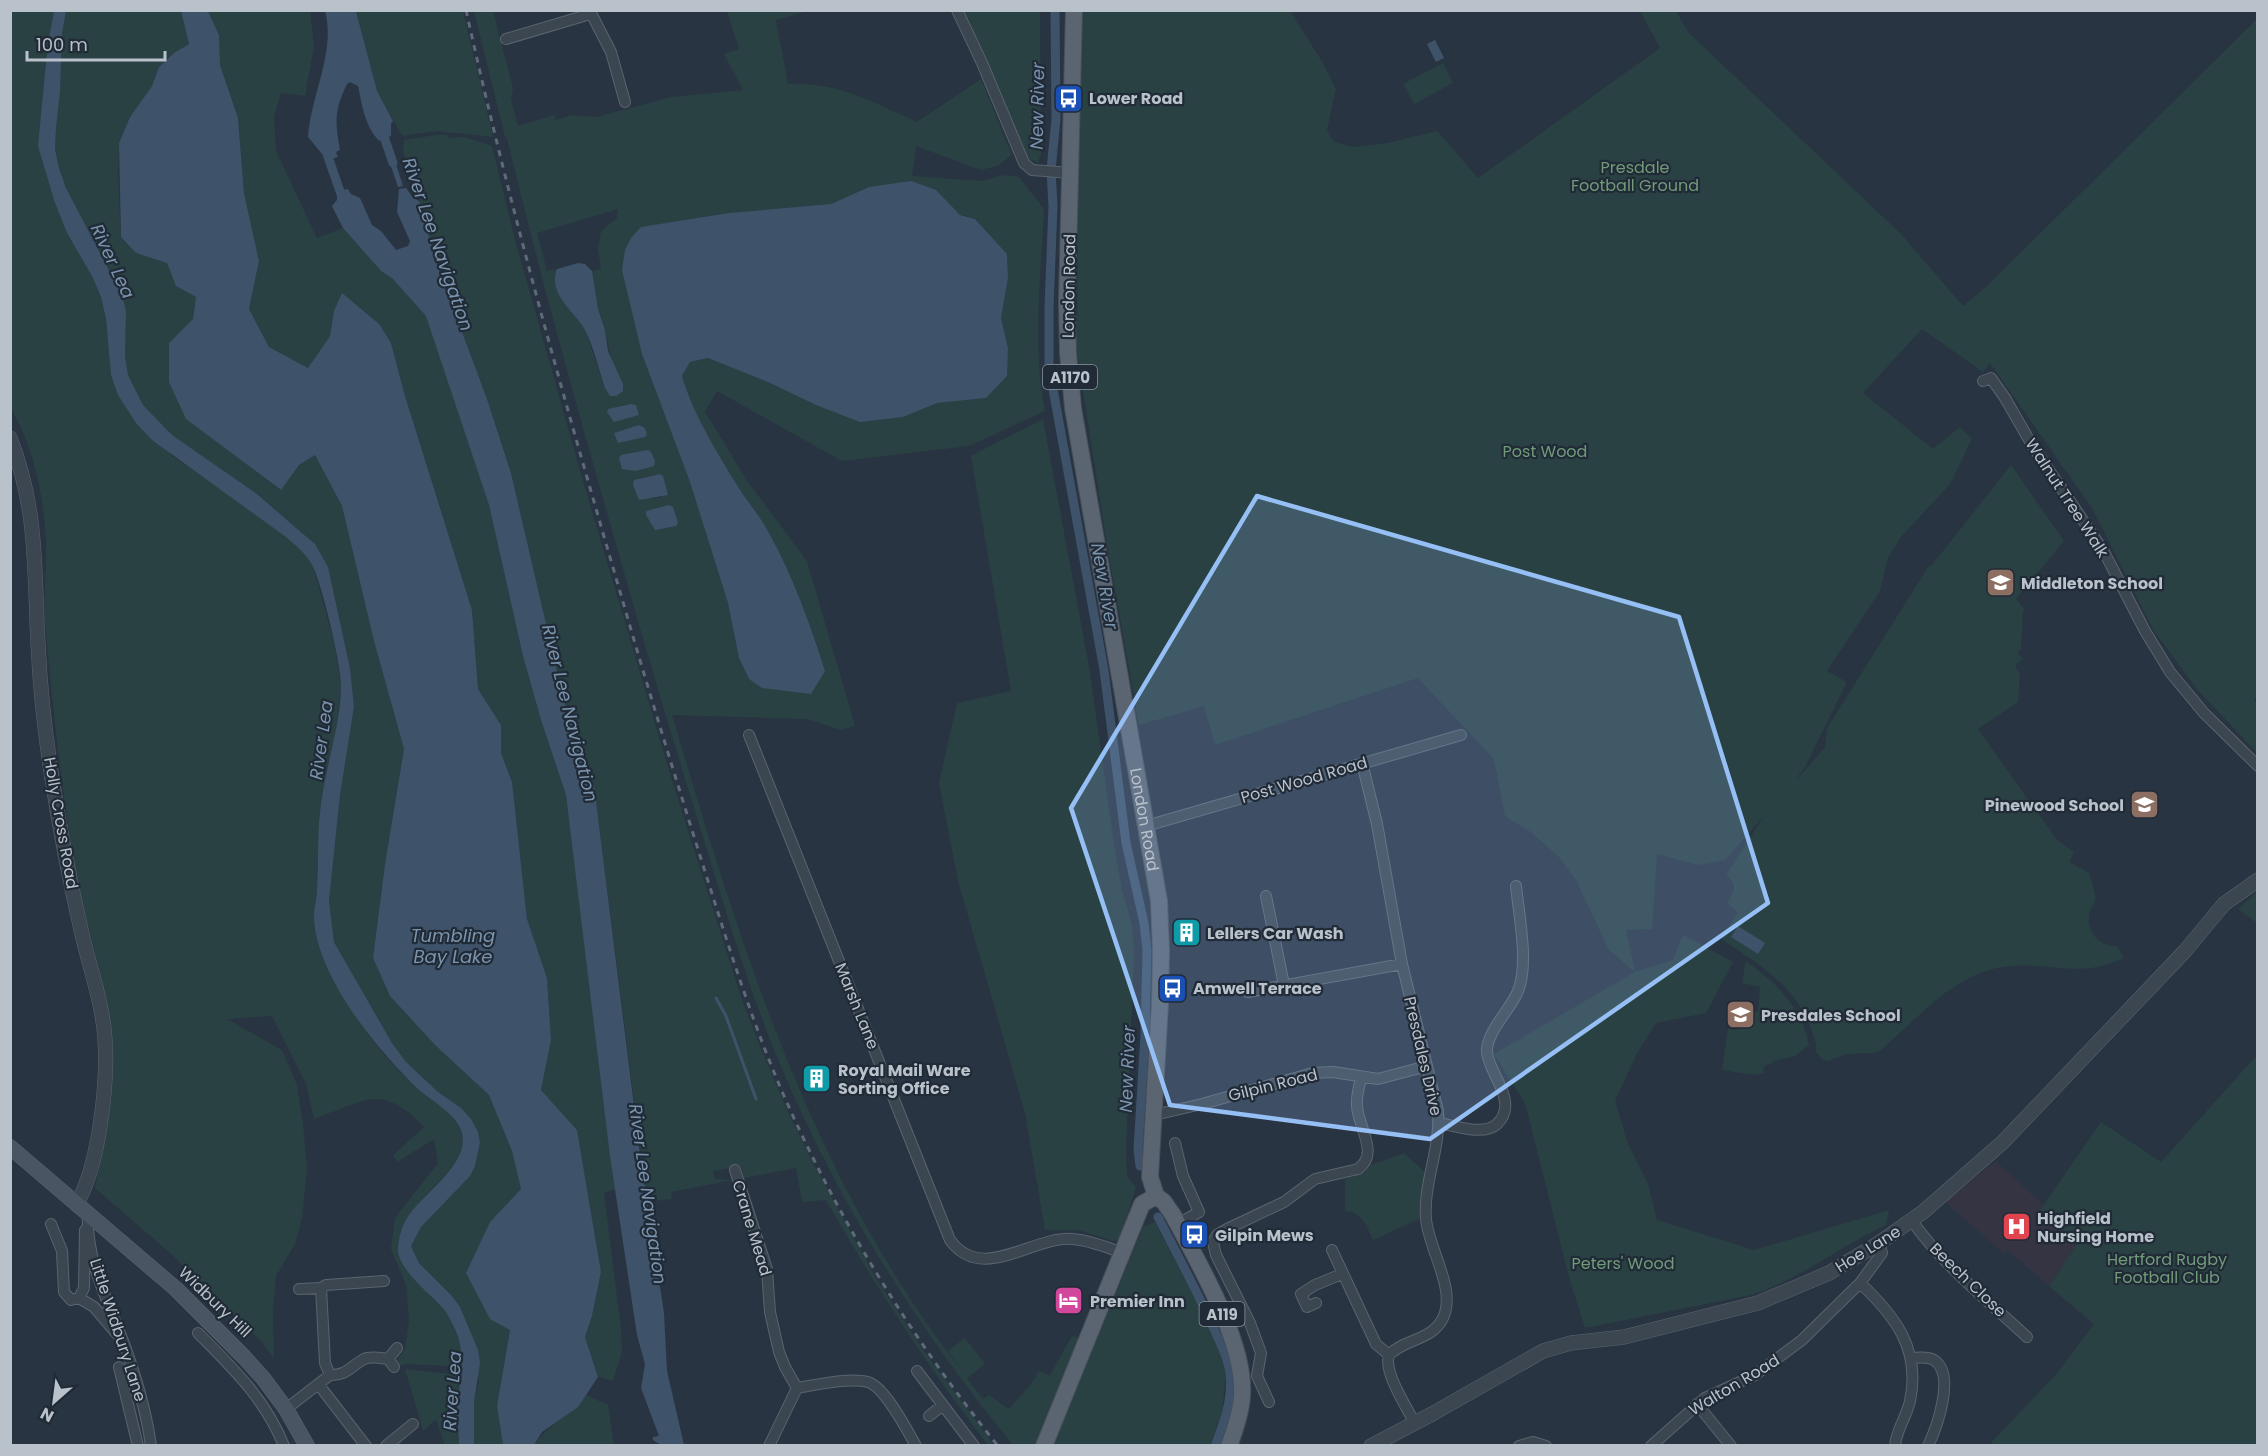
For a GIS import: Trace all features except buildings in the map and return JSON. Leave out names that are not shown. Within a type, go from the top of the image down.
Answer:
[{"type":"main road","name":"A1170","points":[[1064,172],[1074,10]]},
{"type":"main road","name":"London Road","points":[[1064,172],[1071,391],[1161,919],[1160,1003],[1150,1177],[1156,1196],[1164,1202],[1178,1224],[1236,1347],[1242,1371],[1242,1396],[1239,1416],[1229,1446]]},
{"type":"main road","name":"Widbury Hill","points":[[10,1147],[84,1214],[184,1297],[251,1364],[286,1409],[307,1446]]},
{"type":"main road","points":[[1044,1446],[1142,1204],[1156,1196]]},
{"type":"street","points":[[560,10],[563,22]]},
{"type":"street","points":[[957,10],[1024,163],[1032,170],[1064,172]]},
{"type":"street","points":[[506,39],[587,15],[594,17],[600,34],[611,52],[625,102]]},
{"type":"street","name":"Walnut Tree Walk","points":[[1983,381],[1991,378],[2032,445],[2103,550],[2145,631],[2170,672],[2204,713],[2258,766]]},
{"type":"street","name":"Holly Cross Road","points":[[10,438],[20,462],[30,500],[34,537],[38,644],[51,776],[72,889],[100,1006],[105,1040],[105,1074],[97,1140],[82,1194],[84,1214]]},
{"type":"street","name":"Marsh Lane","points":[[749,735],[950,1240],[961,1252],[978,1258],[991,1259],[1052,1241],[1072,1239],[1122,1253]]},
{"type":"street","name":"Post Wood Road","points":[[1146,826],[1461,735]]},
{"type":"street","name":"Presdales Drive","points":[[1362,763],[1377,824],[1402,964],[1435,1094],[1439,1134],[1427,1199],[1426,1218],[1433,1251],[1447,1293],[1447,1308],[1442,1321],[1433,1331],[1399,1347],[1389,1355]]},
{"type":"street","name":"Hoe Lane","points":[[1371,1446],[1415,1424],[1543,1351],[1571,1343],[1624,1337],[1758,1304],[1829,1273],[1880,1243],[1912,1221],[2026,1119],[2185,951],[2224,904],[2258,880]]},
{"type":"street","points":[[1439,1123],[1484,1129],[1495,1126],[1501,1119],[1505,1100],[1503,1089],[1489,1062],[1487,1044],[1518,991],[1522,974],[1516,886]]},
{"type":"street","points":[[1266,896],[1284,986]]},
{"type":"street","points":[[1248,992],[1402,964]]},
{"type":"street","name":"Gilpin Road","points":[[1154,1115],[1313,1073],[1333,1072],[1361,1078],[1386,1077],[1427,1066]]},
{"type":"street","points":[[1269,1402],[1257,1376],[1261,1353],[1250,1323],[1216,1255],[1213,1242],[1217,1235],[1227,1228],[1284,1202],[1315,1179],[1358,1169],[1363,1165],[1368,1153],[1357,1107],[1361,1078]]},
{"type":"street","points":[[1175,1143],[1183,1176],[1199,1212],[1178,1224]]},
{"type":"street","name":"Crane Mead","points":[[735,1170],[767,1269],[770,1312],[779,1352],[797,1388]]},
{"type":"street","points":[[79,1298],[84,1288],[84,1214]]},
{"type":"street","name":"Little Widbury Lane","points":[[84,1214],[99,1279],[129,1357],[151,1446]]},
{"type":"street","name":"Beech Close","points":[[1912,1221],[1937,1253],[2027,1336]]},
{"type":"street","points":[[51,1224],[62,1251],[64,1292],[72,1300],[79,1298],[94,1307],[122,1338]]},
{"type":"street","name":"Walton Road","points":[[1652,1446],[1697,1404],[1714,1393],[1743,1382],[1772,1364],[1819,1325],[1860,1283],[1882,1253],[1880,1243]]},
{"type":"street","points":[[1332,1250],[1376,1344],[1389,1355],[1389,1371],[1415,1424]]},
{"type":"street","points":[[1316,1303],[1307,1307],[1301,1294],[1315,1285],[1342,1274]]},
{"type":"street","points":[[299,1289],[384,1281]]},
{"type":"street","points":[[1860,1283],[1895,1320],[1905,1337],[1911,1358],[1910,1402],[1895,1446]]},
{"type":"street","points":[[321,1288],[325,1363],[330,1375]]},
{"type":"street","points":[[198,1333],[239,1374],[261,1402],[277,1428],[284,1446]]},
{"type":"street","points":[[286,1409],[330,1375],[345,1373],[366,1358],[391,1363],[397,1348]]},
{"type":"street","points":[[1911,1358],[1925,1357],[1933,1360],[1943,1374],[1945,1384],[1941,1411],[1929,1446]]},
{"type":"street","points":[[119,1367],[138,1446]]},
{"type":"street","points":[[917,1371],[974,1446]]},
{"type":"street","points":[[769,1446],[797,1388],[852,1382],[869,1383],[880,1391],[916,1446]]},
{"type":"street","points":[[319,1385],[366,1446]]},
{"type":"street","points":[[1697,1404],[1731,1446]]},
{"type":"street","points":[[929,1416],[943,1405]]},
{"type":"street","points":[[386,1446],[413,1424]]},
{"type":"street","points":[[1519,1446],[1533,1442],[1546,1446]]},
{"type":"highlighted area","points":[[1257,496],[1679,617],[1768,903],[1430,1139],[1170,1105],[1071,808]]},
{"type":"shaded area","name":"Highfield Nursing Home","points":[[1996,1161],[2043,1205],[2038,1213],[2079,1241],[2049,1286],[2007,1250],[2003,1253],[1945,1202]]},
{"type":"green space","points":[[11,11],[54,11],[48,43],[45,171],[67,233],[93,278],[101,297],[106,319],[111,375],[172,456],[226,492],[286,537],[302,551],[312,564],[334,642],[341,687],[314,915],[318,936],[325,954],[368,1034],[398,1069],[417,1088],[447,1111],[460,1128],[463,1139],[457,1160],[412,1213],[402,1230],[398,1248],[403,1266],[447,1315],[459,1339],[462,1366],[457,1410],[459,1445],[445,1445],[436,1419],[423,1431],[405,1369],[450,1374],[449,1366],[404,1364],[400,1366],[396,1361],[405,1349],[409,1320],[406,1285],[391,1249],[395,1218],[438,1163],[434,1139],[397,1162],[393,1155],[424,1127],[396,1104],[384,1100],[372,1099],[360,1102],[314,1119],[306,1084],[272,1016],[227,1019],[282,1050],[297,1085],[303,1124],[307,1168],[302,1218],[295,1244],[276,1276],[273,1313],[274,1359],[262,1342],[170,1253],[95,1188],[110,1105],[112,1054],[110,1030],[102,983],[75,867],[61,775],[45,620],[46,543],[43,508],[32,456],[11,408]]},
{"type":"green space","points":[[66,11],[181,11],[189,44],[174,53],[159,67],[152,86],[130,117],[119,143],[121,237],[136,253],[167,263],[176,286],[196,297],[193,319],[169,343],[241,460],[280,490],[299,465],[315,455],[342,506],[374,641],[404,749],[385,864],[373,958],[390,996],[435,1045],[489,1095],[512,1151],[521,1189],[490,1222],[510,1329],[497,1406],[503,1445],[474,1445],[474,1402],[479,1381],[452,1296],[419,1263],[411,1246],[421,1227],[470,1175],[475,1166],[480,1143],[461,1108],[438,1092],[406,1062],[392,1043],[334,942],[329,901],[340,795],[354,707],[350,668],[328,567],[303,534],[257,494],[172,435],[143,405],[128,375],[125,356],[126,311],[122,295],[66,188],[55,149],[62,34]]},
{"type":"green space","points":[[208,11],[310,11],[314,46],[305,96],[281,93],[274,117],[276,151],[317,238],[343,228],[381,271],[393,279],[427,316],[489,505],[523,656],[566,795],[616,1189],[604,1193],[621,1329],[622,1352],[613,1381],[598,1377],[585,1337],[601,1272],[577,1130],[541,1090],[551,1040],[547,978],[527,919],[512,782],[501,753],[501,725],[478,689],[472,610],[405,396],[391,343],[334,311],[330,336],[308,368],[269,347],[249,309],[259,261],[244,193],[238,118],[220,65],[219,35]]},
{"type":"green space","points":[[356,11],[463,11],[493,137],[437,131],[402,136],[377,91]]},
{"type":"green space","points":[[474,11],[493,11],[513,88],[511,99],[518,126],[554,115],[556,120],[572,115],[596,117],[672,97],[743,90],[724,54],[739,49],[727,11],[808,11],[776,20],[788,84],[823,86],[839,90],[917,122],[981,79],[1012,155],[997,166],[981,170],[916,146],[912,176],[982,181],[1004,175],[1019,177],[1044,209],[1038,336],[1045,411],[969,446],[842,461],[717,391],[705,412],[748,482],[807,561],[855,726],[841,730],[807,719],[672,715],[726,889],[755,975],[788,1060],[824,1144],[865,1224],[912,1302],[966,1376],[948,1351],[965,1338],[985,1364],[967,1378],[983,1399],[989,1395],[1009,1409],[1039,1371],[1050,1375],[1072,1336],[1081,1338],[1037,1445],[1013,1445],[914,1312],[856,1219],[830,1171],[805,1121],[773,1046],[729,921],[648,656],[570,382]],"holes":[[[869,187],[975,219],[1007,254],[1008,278],[1001,318],[1008,348],[986,398],[937,403],[903,417],[816,405],[770,383],[708,358],[690,362],[682,376],[693,407],[742,493],[777,548],[800,600],[825,671],[749,679],[739,658],[728,603],[690,481],[642,354],[729,213],[831,204]],[[618,209],[617,218],[601,231],[598,249],[601,269],[592,271],[598,309],[612,363],[605,388],[585,329],[555,276],[557,269],[547,271],[537,233]],[[660,474],[663,476],[662,497],[652,499],[640,478]]]},
{"type":"green space","points":[[963,11],[1040,11],[1041,153],[1038,163],[1028,158],[1024,152]]},
{"type":"green space","points":[[1082,11],[1290,11],[1323,63],[1336,89],[1327,130],[1334,142],[1354,147],[1387,143],[1437,131],[1478,178],[1660,48],[1640,11],[1676,11],[1688,32],[1902,235],[1963,306],[1989,284],[2257,19],[2258,695],[2254,699],[2257,704],[2257,753],[2196,688],[2154,631],[2092,508],[1990,363],[1983,372],[1922,329],[1863,393],[1933,449],[1960,427],[1972,439],[1950,484],[1901,537],[1888,558],[1880,591],[1827,671],[1847,682],[1805,767],[1796,779],[1825,747],[1827,728],[1928,567],[1932,565],[2011,465],[2064,541],[2016,599],[2025,610],[2023,611],[2021,648],[2018,653],[2023,659],[2016,664],[2020,673],[2018,702],[1978,729],[2057,840],[2074,852],[2069,862],[2089,873],[2095,899],[2089,915],[2092,933],[2105,944],[2117,946],[2124,958],[2093,968],[2018,966],[1984,972],[1952,988],[1937,999],[1875,1053],[1846,1054],[1828,1061],[1823,1060],[1816,1052],[1815,1040],[1808,1021],[1792,995],[1771,974],[1721,939],[1738,912],[1727,903],[1734,885],[1726,875],[1764,816],[1725,860],[1698,865],[1657,854],[1652,929],[1626,930],[1635,972],[1609,950],[1576,880],[1558,856],[1531,832],[1505,816],[1494,759],[1418,678],[1215,745],[1204,706],[1139,725],[1107,545],[1077,352]]},
{"type":"green space","points":[[1443,63],[1453,83],[1414,104],[1403,84]]},
{"type":"green space","points":[[436,135],[466,138],[492,146],[515,240],[585,488],[671,777],[741,997],[788,1112],[814,1165],[877,1280],[926,1354],[994,1445],[988,1445],[923,1356],[826,1200],[802,1202],[796,1168],[744,1178],[741,1166],[713,1171],[715,1179],[733,1180],[671,1192],[672,1199],[647,1202],[594,785],[564,701],[511,473],[487,399],[436,262],[419,201],[421,199],[403,151],[404,140]]},
{"type":"green space","points":[[1043,419],[1090,672],[1114,845],[1122,890],[1132,925],[1134,951],[1126,1150],[1127,1176],[1136,1187],[1121,1236],[1118,1240],[1113,1241],[1078,1230],[1045,1230],[1025,1113],[958,881],[939,783],[957,703],[1011,691],[971,456]]},
{"type":"green space","points":[[2257,892],[2257,923],[2238,909]]},
{"type":"green space","name":"Peters' Wood","points":[[1683,935],[1733,962],[1706,1013],[1656,1023],[1637,1053],[1615,1101],[1628,1144],[1648,1184],[1657,1220],[1754,1250],[1889,1210],[1886,1225],[1769,1289],[1751,1295],[1585,1328],[1569,1277],[1525,1103],[1494,1054],[1635,972],[1673,960]]},
{"type":"green space","points":[[1746,961],[1768,978],[1786,997],[1800,1019],[1809,1045],[1795,1056],[1777,1060],[1763,1067],[1764,1073],[1754,1075],[1722,1070],[1728,1029],[1738,1030],[1741,1011],[1758,1012],[1760,987],[1742,983]]},
{"type":"green space","name":"Hertford Rugby Football Club","points":[[2257,1055],[2257,1445],[1989,1445],[2059,1371],[2094,1324],[2049,1286],[2079,1241],[2038,1213],[2101,1122],[2161,1162]]},
{"type":"green space","points":[[1404,1153],[1426,1173],[1419,1219],[1373,1240],[1360,1217],[1345,1211],[1345,1179],[1365,1172],[1371,1165]]},
{"type":"green space","points":[[1155,1222],[1205,1319],[1226,1374],[1222,1413],[1210,1445],[1053,1446],[1143,1227]]},
{"type":"green space","points":[[586,1395],[608,1405],[614,1445],[534,1446],[546,1431],[580,1403]]},
{"type":"water","points":[[54,11],[66,11],[62,34],[55,149],[66,188],[122,295],[126,311],[125,356],[128,375],[143,405],[172,435],[257,494],[315,544],[328,567],[350,668],[354,707],[340,795],[329,901],[334,942],[392,1043],[406,1062],[438,1092],[461,1108],[471,1119],[478,1132],[480,1143],[475,1166],[470,1176],[421,1227],[411,1246],[419,1263],[460,1307],[478,1350],[480,1363],[474,1402],[474,1445],[459,1445],[457,1410],[462,1360],[455,1329],[445,1311],[409,1273],[399,1256],[398,1247],[407,1218],[444,1177],[460,1154],[463,1142],[461,1130],[448,1112],[417,1088],[401,1072],[367,1032],[336,985],[324,961],[317,938],[314,915],[320,813],[338,718],[341,687],[335,643],[320,586],[311,563],[299,549],[286,537],[152,440],[136,423],[118,395],[111,375],[106,319],[101,297],[93,278],[67,233],[54,200],[38,146],[48,43]]},
{"type":"water","name":"Tumbling Bay Lake","points":[[181,11],[208,11],[219,35],[220,65],[238,118],[244,193],[259,261],[249,309],[269,347],[308,368],[330,336],[334,311],[342,293],[379,324],[391,343],[405,396],[472,610],[478,689],[501,725],[501,753],[512,782],[527,919],[547,978],[551,1040],[541,1090],[577,1130],[601,1272],[585,1337],[598,1377],[578,1407],[542,1432],[534,1445],[503,1445],[497,1406],[510,1330],[490,1319],[466,1273],[490,1222],[521,1189],[512,1151],[489,1095],[435,1045],[390,996],[373,958],[385,864],[404,749],[374,641],[342,506],[315,455],[299,465],[281,490],[186,419],[169,382],[169,343],[193,319],[196,297],[176,286],[167,263],[136,253],[121,237],[119,143],[130,117],[152,86],[159,67],[174,53],[189,44]]},
{"type":"water","points":[[325,11],[356,11],[377,91],[393,121],[391,136],[379,141],[367,122],[358,86],[350,82],[347,84],[338,109],[340,150],[336,152],[338,157],[327,160],[308,137],[325,58],[328,26]]},
{"type":"water","points":[[1435,40],[1444,58],[1436,62],[1427,44]]},
{"type":"water","points":[[392,152],[403,186],[398,187],[387,154]]},
{"type":"water","points":[[911,181],[936,190],[960,215],[975,219],[1007,254],[1008,278],[1001,318],[1008,348],[1007,376],[986,398],[937,403],[903,417],[860,422],[708,358],[690,362],[682,376],[693,406],[708,436],[777,548],[807,617],[825,671],[811,694],[762,688],[749,679],[739,658],[728,603],[690,482],[642,354],[622,270],[625,250],[631,238],[641,227],[729,213],[831,204],[869,187]]},
{"type":"water","points":[[406,188],[413,198],[419,201],[436,262],[487,399],[511,473],[564,701],[594,785],[640,1154],[664,1313],[667,1371],[684,1445],[661,1445],[653,1440],[653,1437],[659,1436],[641,1388],[645,1364],[637,1335],[610,1156],[566,795],[523,656],[489,505],[426,316],[393,279],[381,271],[343,228],[332,206],[337,200],[337,191],[348,189],[351,194],[360,198],[372,225],[381,231],[396,250],[408,246],[410,241],[397,212],[399,189]]},
{"type":"water","points":[[578,263],[585,264],[592,271],[608,351],[623,384],[623,391],[616,396],[610,396],[605,388],[585,330],[559,295],[556,287],[557,269]]},
{"type":"water","points":[[636,405],[639,415],[614,422],[607,412],[608,409]]},
{"type":"water","points":[[639,425],[645,428],[647,435],[645,437],[618,443],[614,433]]},
{"type":"water","points":[[648,450],[655,461],[654,466],[636,471],[622,469],[619,458],[621,455]]},
{"type":"water","points":[[660,474],[663,476],[668,495],[639,500],[633,485],[634,480]]},
{"type":"water","points":[[669,505],[673,507],[678,523],[676,526],[655,530],[646,511]]},
{"type":"water","points":[[1738,926],[1765,943],[1758,954],[1731,937]]},
{"type":"waterway","name":"New River","points":[[1055,10],[1056,119],[1051,170],[1053,206],[1049,367],[1104,670],[1126,843],[1144,923],[1147,950],[1145,1035],[1138,1150],[1140,1166]]},
{"type":"waterway","name":"River Lee Navigation","points":[[381,128],[393,163]]},
{"type":"waterway","points":[[325,148],[343,200]]},
{"type":"waterway","points":[[716,998],[726,1016],[756,1099]]},
{"type":"waterway","name":"New River","points":[[1158,1217],[1207,1315],[1229,1367],[1231,1383],[1229,1401],[1215,1446]]},
{"type":"railway","points":[[466,10],[520,234],[632,635],[750,1009],[805,1143],[853,1233],[879,1278],[936,1364],[998,1446]]},
{"type":"place","name":"Lower Road","points":[[1068,98]]},
{"type":"place","name":"Middleton School","points":[[2000,583]]},
{"type":"place","name":"Pinewood School","points":[[2145,805]]},
{"type":"place","name":"Lellers Car Wash","points":[[1186,933]]},
{"type":"place","name":"Amwell Terrace","points":[[1172,988]]},
{"type":"place","name":"Presdales School","points":[[1740,1015]]},
{"type":"place","name":"Royal Mail Ware Sorting Office","points":[[817,1079]]},
{"type":"place","name":"Highfield Nursing Home","points":[[2016,1227]]},
{"type":"place","name":"Gilpin Mews","points":[[1194,1235]]},
{"type":"place","name":"Premier Inn","points":[[1069,1301]]},
{"type":"park label","name":"Presdale Football Ground","points":[[1635,176]]},
{"type":"park label","name":"Post Wood","points":[[1545,451]]},
{"type":"water label","name":"River Lea","points":[[113,261]]},
{"type":"water label","name":"River Lea","points":[[321,740]]},
{"type":"water label","name":"River Lea","points":[[452,1391]]}]
